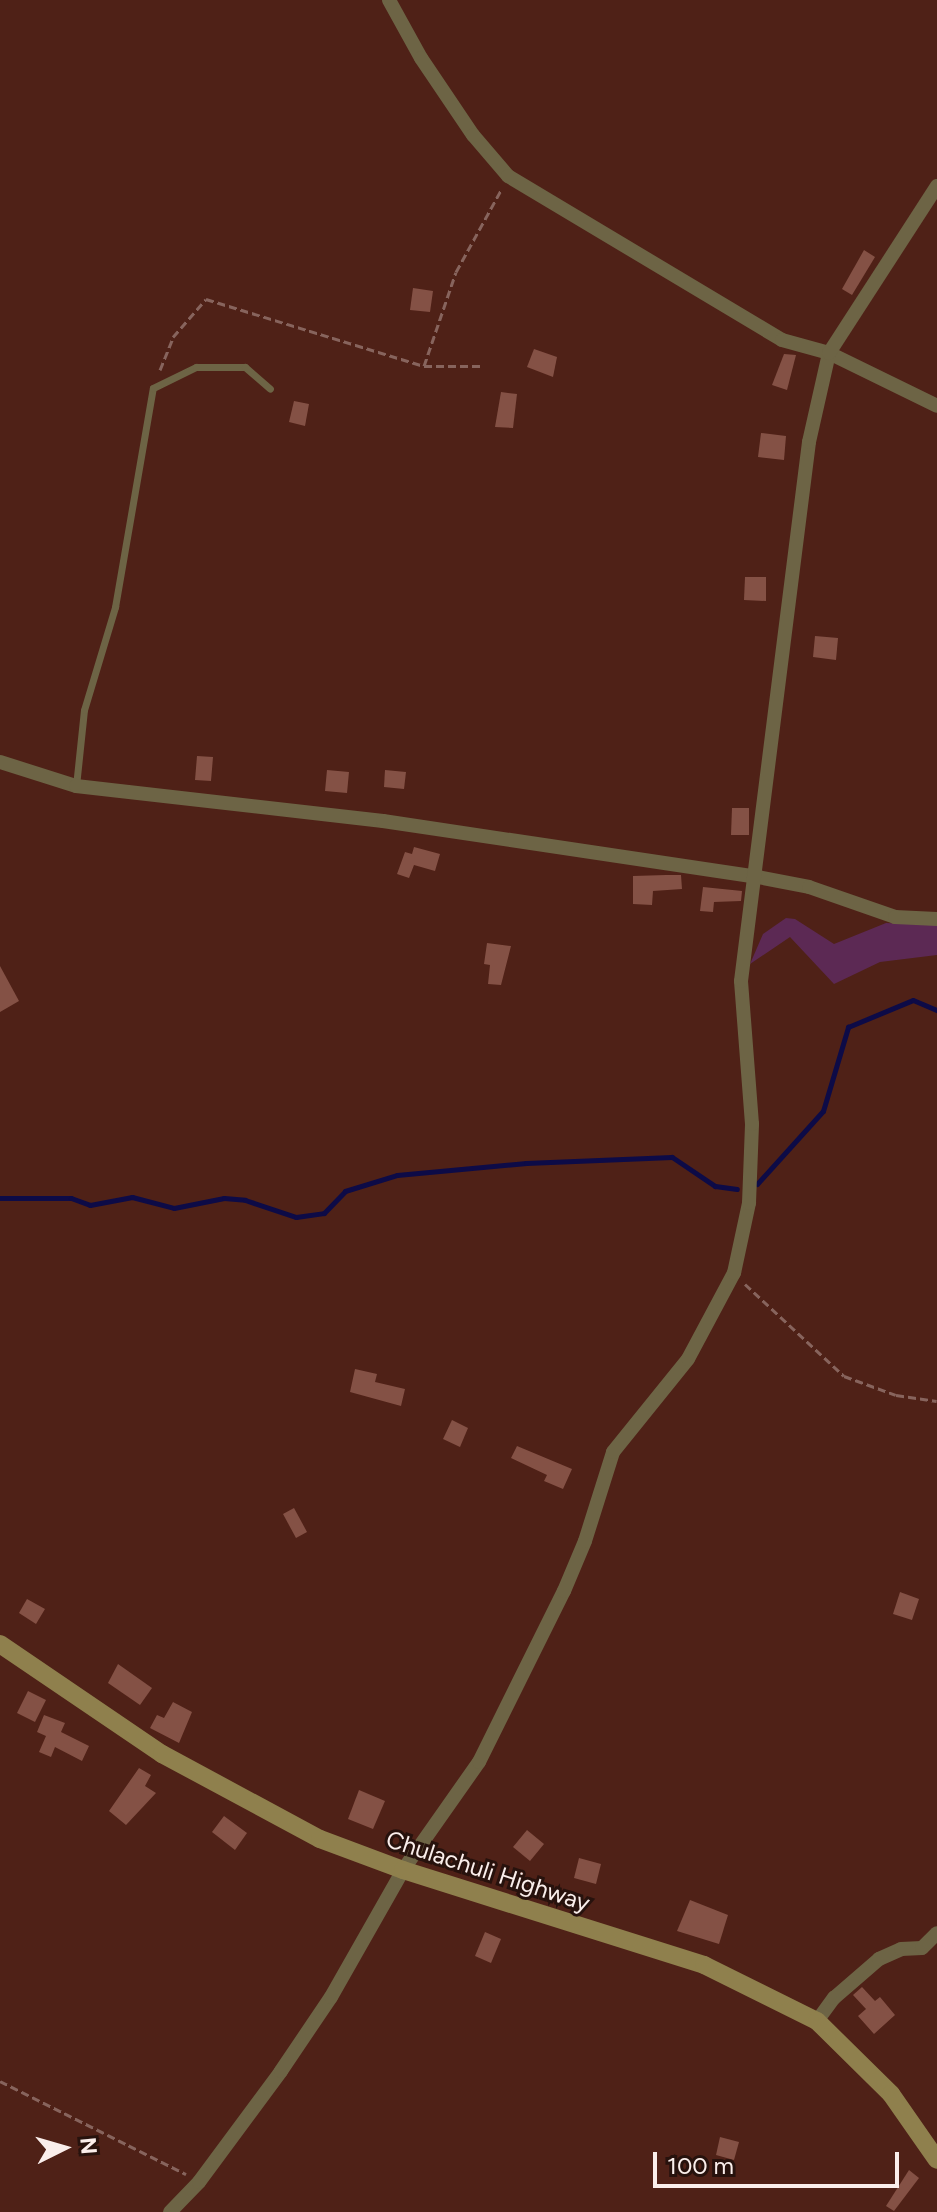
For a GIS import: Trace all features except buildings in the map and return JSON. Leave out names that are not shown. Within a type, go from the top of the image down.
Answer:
[{"type":"street","points":[[389,0],[430,71],[473,135],[508,176],[782,340],[829,353],[937,406]]},
{"type":"street","points":[[170,2212],[199,2182],[331,1997],[403,1870],[479,1762],[505,1716],[585,1541],[613,1452],[688,1359],[734,1273],[749,1203],[751,1079],[741,981],[802,486],[829,353],[937,186]]},
{"type":"street","points":[[0,762],[76,786],[383,821],[753,876],[809,887],[895,917],[937,919]]},
{"type":"street","name":"Chulachuli Highway","points":[[0,1644],[175,1761],[320,1839],[403,1870],[704,1965],[817,2021],[891,2094],[937,2160]]},
{"type":"street","points":[[817,2021],[834,1998],[879,1959],[901,1949],[922,1948],[937,1933]]},
{"type":"lane","points":[[76,786],[84,710],[115,607],[153,388],[196,367],[245,367],[270,389]]},
{"type":"path","points":[[424,366],[456,272],[508,176]]},
{"type":"path","points":[[153,388],[173,337],[206,299],[424,366],[482,366]]},
{"type":"path","points":[[734,1273],[844,1376],[896,1395],[937,1401]]},
{"type":"path","points":[[0,2081],[199,2182]]},
{"type":"shaded area","points":[[786,918],[795,919],[834,944],[886,923],[937,925],[937,955],[880,962],[834,984],[790,937],[750,964],[763,934]]},
{"type":"waterway","points":[[757,1184],[823,1111],[848,1027],[913,1000],[937,1010]]},
{"type":"waterway","points":[[0,1198],[71,1198],[90,1205],[132,1197],[174,1208],[224,1198],[245,1200],[296,1217],[324,1213],[345,1191],[397,1175],[526,1163],[672,1157],[715,1186],[737,1189]]}]
